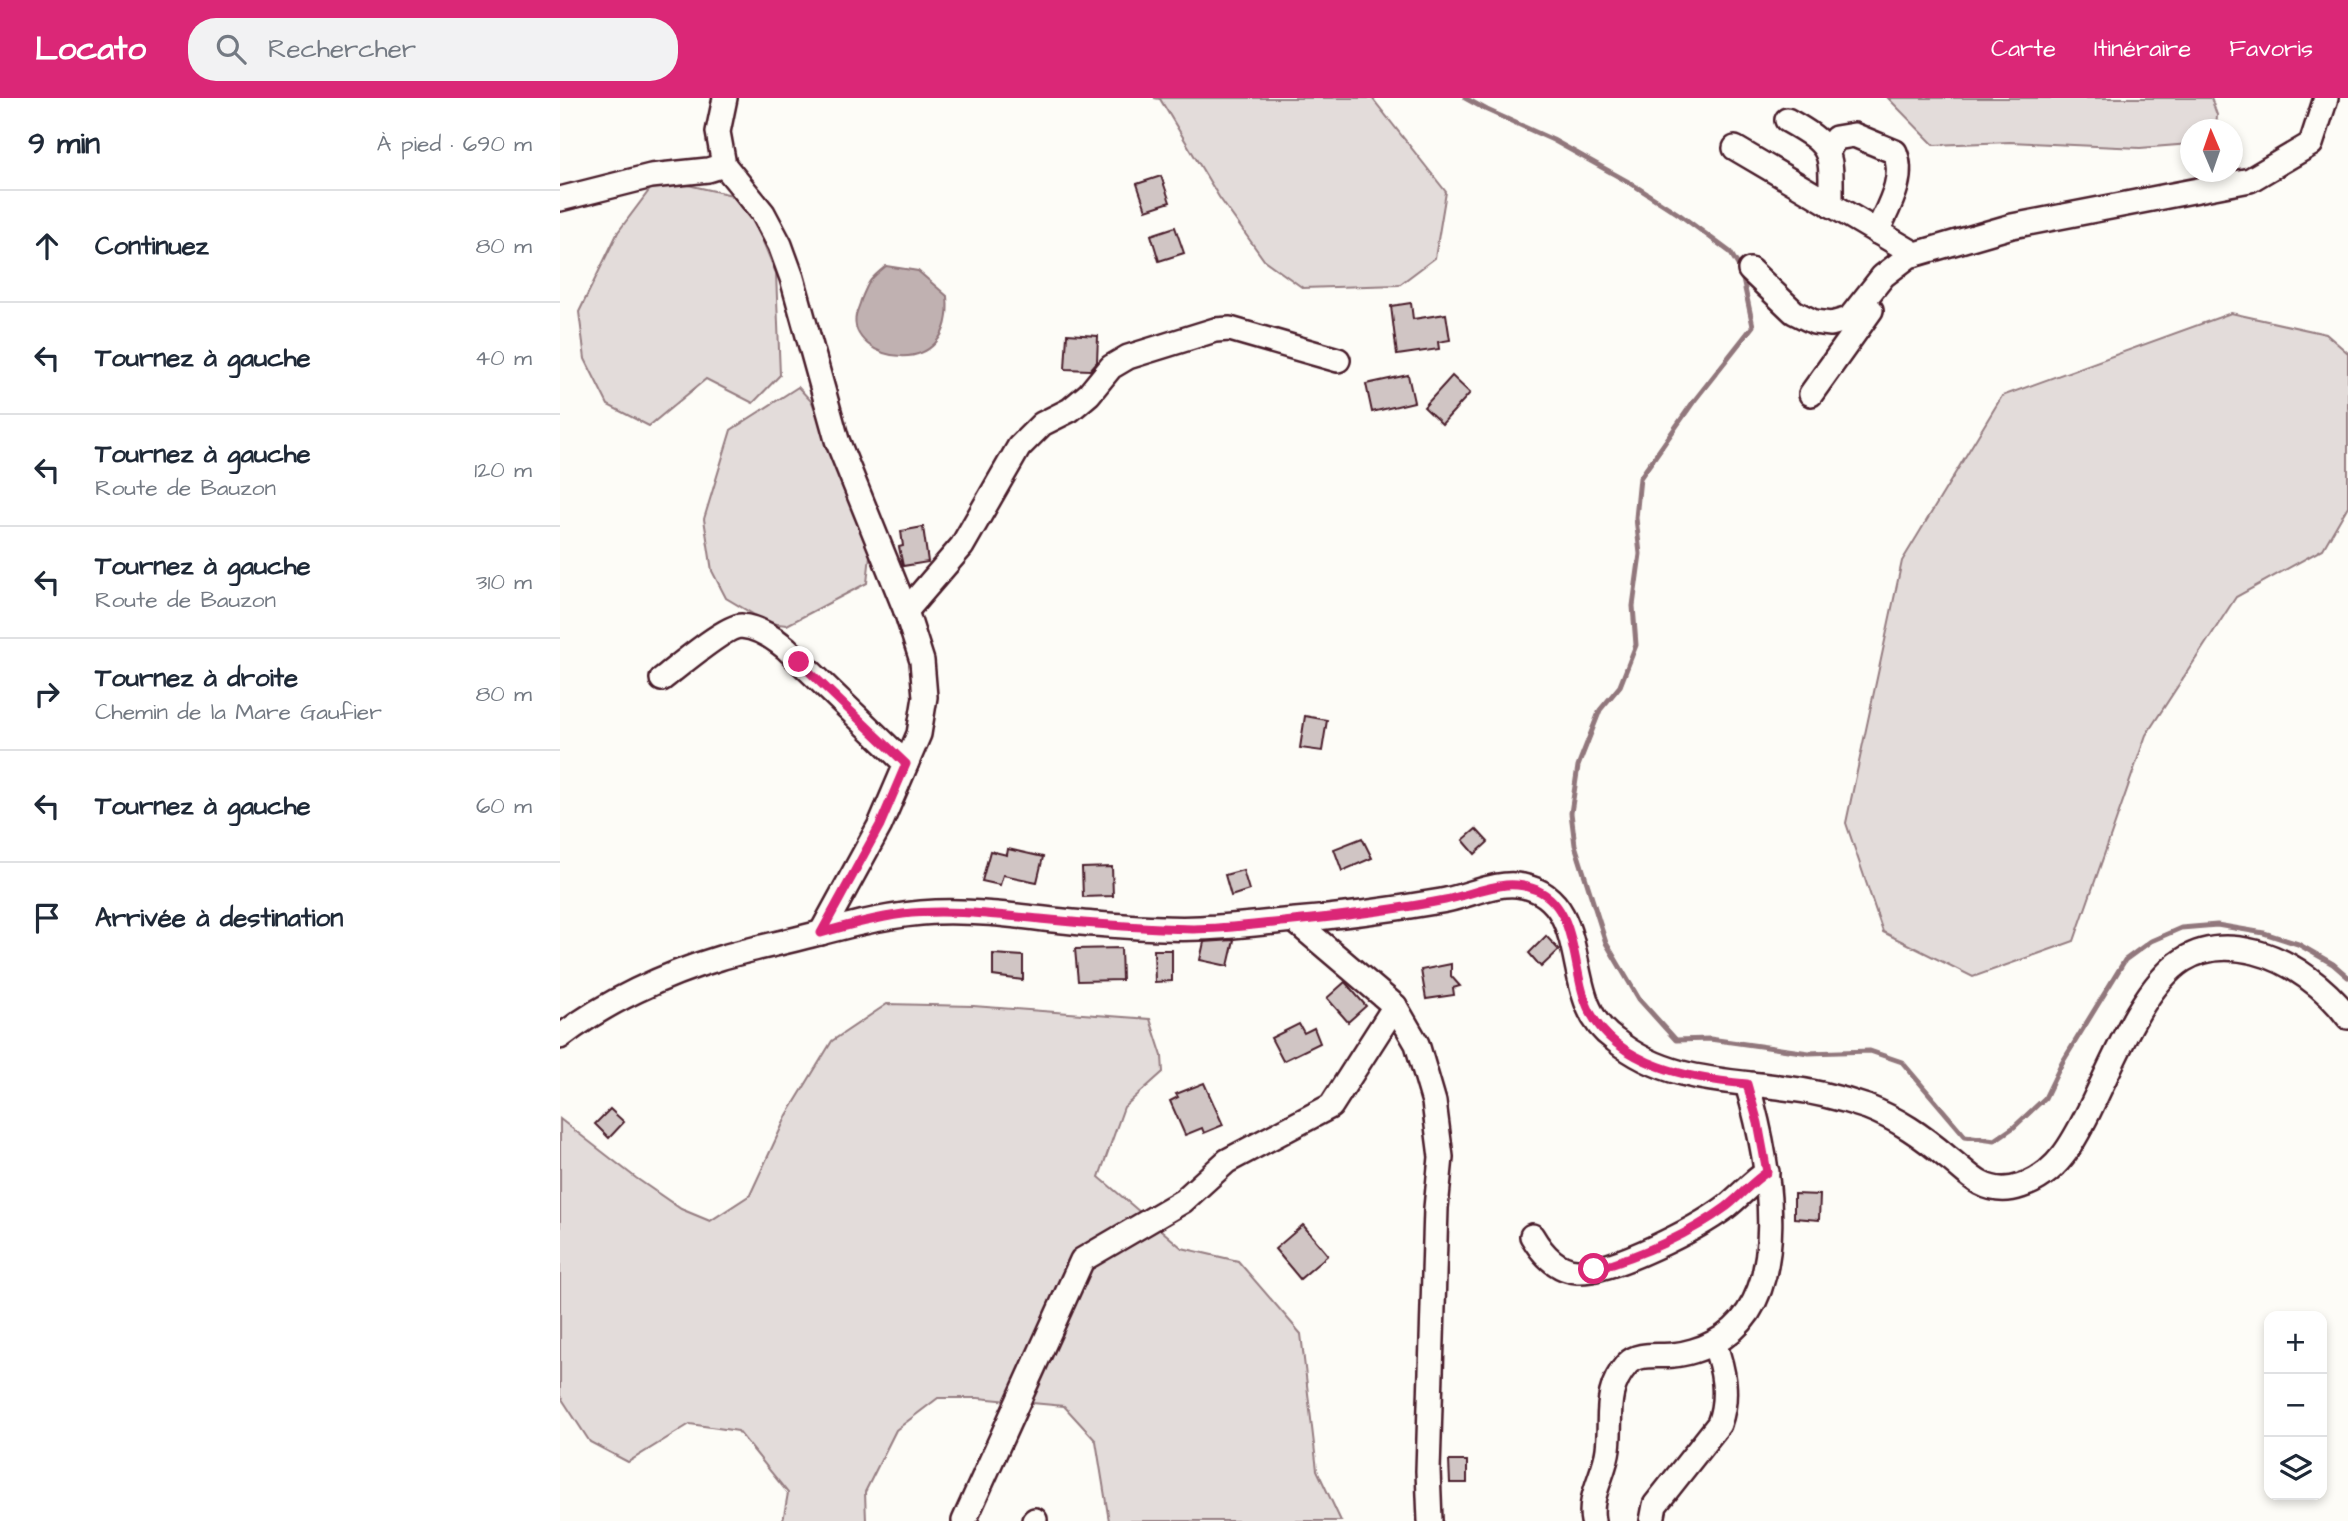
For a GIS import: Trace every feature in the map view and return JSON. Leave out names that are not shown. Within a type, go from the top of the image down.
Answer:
[{"type":"street","points":[[725,98],[718,132],[724,165],[763,214],[780,245],[792,278],[837,440],[906,611],[922,661],[925,697],[919,734],[880,825],[821,933]]},
{"type":"street","points":[[1751,270],[1794,312],[1814,322],[1831,324],[1849,319],[1883,276],[1912,255],[2012,226],[2250,180],[2311,144],[2326,98]]},
{"type":"street","points":[[1787,120],[1817,138],[1828,150]]},
{"type":"street","points":[[1831,205],[1828,150],[1836,138],[1854,135],[1895,152],[1899,174],[1877,232]]},
{"type":"street","points":[[1735,148],[1912,255]]},
{"type":"street","points":[[560,199],[651,177],[708,170],[724,165]]},
{"type":"street","points":[[1811,394],[1912,255]]},
{"type":"street","points":[[906,611],[962,547],[1019,447],[1042,424],[1089,394],[1111,367],[1128,357],[1215,330],[1230,329],[1338,360]]},
{"type":"street","points":[[662,679],[726,631],[740,626],[748,628],[774,639],[786,648],[906,764]]},
{"type":"street","points":[[560,1037],[599,1010],[718,958],[868,919],[943,912],[1196,929],[1295,920],[1442,901],[1508,885],[1523,886],[1540,891],[1562,912],[1589,1010],[1605,1032],[1636,1055],[1659,1067],[1713,1081],[1821,1093],[1871,1109],[1915,1131],[1978,1182],[2000,1189],[2014,1189],[2032,1182],[2066,1154],[2145,1002],[2173,968],[2188,957],[2213,948],[2225,948],[2257,952],[2277,959],[2326,992],[2348,1017]]},
{"type":"street","points":[[1295,920],[1395,1006],[1417,1044],[1434,1102],[1441,1157],[1436,1208],[1428,1471],[1430,1521]]},
{"type":"street","points":[[964,1521],[1082,1260],[1183,1201],[1227,1161],[1331,1106],[1395,1006]]},
{"type":"street","points":[[1593,1521],[1592,1500],[1608,1448],[1613,1383],[1629,1361],[1640,1357],[1675,1355],[1714,1343],[1745,1320],[1760,1290],[1770,1234],[1769,1185],[1758,1123],[1747,1084]]},
{"type":"street","points":[[1532,1236],[1542,1254],[1560,1266],[1576,1271],[1594,1269],[1677,1236],[1726,1206],[1767,1172]]},
{"type":"street","points":[[1652,1521],[1655,1505],[1719,1424],[1725,1408],[1722,1366],[1714,1343]]},
{"type":"shaded area","points":[[1154,98],[1372,98],[1446,192],[1435,258],[1399,285],[1303,288],[1264,260],[1219,197],[1160,99]]},
{"type":"shaded area","points":[[1888,98],[2211,98],[2217,115],[2217,119],[2180,119],[2180,145],[2140,148],[2010,142],[1934,145]]},
{"type":"shaded area","points":[[688,185],[732,195],[754,220],[776,273],[780,375],[753,403],[706,379],[649,426],[608,405],[585,359],[579,312],[618,232],[651,188]]},
{"type":"shaded area","points":[[886,266],[918,271],[947,296],[945,324],[935,343],[920,353],[902,356],[883,353],[868,344],[858,331],[856,315],[864,293],[870,280]]},
{"type":"shaded area","points":[[2231,313],[2326,334],[2348,353],[2348,506],[2323,549],[2236,597],[2146,735],[2074,941],[1973,977],[1883,932],[1846,823],[1902,561],[2002,396]]},
{"type":"shaded area","points":[[798,387],[812,402],[870,555],[867,583],[787,625],[768,623],[726,598],[712,571],[704,519],[731,430]]},
{"type":"shaded area","points":[[887,1004],[973,1006],[1150,1019],[1162,1056],[1163,1072],[1124,1107],[1099,1177],[1182,1248],[1238,1261],[1301,1334],[1317,1470],[1341,1521],[1109,1521],[1096,1441],[1064,1406],[978,1398],[938,1398],[896,1430],[865,1492],[866,1521],[783,1521],[788,1493],[738,1431],[690,1424],[628,1462],[590,1442],[560,1396],[560,1119],[681,1209],[710,1221],[750,1195],[787,1115],[832,1041]]},
{"type":"building","points":[[1161,176],[1170,202],[1146,210],[1137,184]]},
{"type":"building","points":[[1175,227],[1184,253],[1159,261],[1151,235]]},
{"type":"building","points":[[1411,303],[1413,319],[1446,314],[1450,340],[1438,342],[1439,349],[1397,355],[1391,306]]},
{"type":"building","points":[[1067,334],[1098,336],[1097,362],[1090,370],[1065,369]]},
{"type":"building","points":[[1408,375],[1414,402],[1372,412],[1366,384]]},
{"type":"building","points":[[1452,376],[1470,393],[1442,424],[1424,407]]},
{"type":"building","points":[[923,527],[928,562],[903,566],[899,547],[903,546],[901,531]]},
{"type":"building","points":[[1305,716],[1327,720],[1322,751],[1300,748]]},
{"type":"building","points":[[1476,829],[1488,842],[1475,854],[1463,840]]},
{"type":"building","points":[[1362,838],[1372,858],[1342,871],[1334,849]]},
{"type":"building","points":[[1008,849],[1043,857],[1037,882],[1003,875],[1000,885],[982,881],[990,851],[1007,855]]},
{"type":"building","points":[[1112,867],[1113,896],[1083,897],[1082,868]]},
{"type":"building","points":[[1243,870],[1249,890],[1231,896],[1225,875]]},
{"type":"building","points":[[1546,936],[1559,950],[1541,967],[1529,953]]},
{"type":"building","points":[[1234,940],[1228,966],[1200,960],[1204,942]]},
{"type":"building","points":[[1121,948],[1122,980],[1078,981],[1075,949]]},
{"type":"building","points":[[1154,950],[1172,950],[1172,981],[1155,982]]},
{"type":"building","points":[[993,954],[1023,956],[1023,980],[993,976]]},
{"type":"building","points":[[1451,964],[1451,976],[1460,986],[1453,988],[1454,995],[1426,999],[1421,970]]},
{"type":"building","points":[[1345,982],[1366,1006],[1348,1022],[1327,998]]},
{"type":"building","points":[[1299,1024],[1304,1033],[1314,1028],[1320,1043],[1283,1061],[1271,1038]]},
{"type":"building","points":[[1204,1083],[1223,1125],[1204,1133],[1202,1128],[1185,1135],[1170,1101],[1178,1097],[1176,1094]]},
{"type":"building","points":[[610,1109],[624,1122],[609,1138],[595,1124]]},
{"type":"building","points":[[1794,1194],[1820,1195],[1819,1220],[1794,1218]]},
{"type":"building","points":[[1303,1225],[1328,1255],[1300,1279],[1275,1249]]},
{"type":"building","points":[[1449,1461],[1467,1461],[1467,1483],[1450,1483]]},
{"type":"waterway","points":[[1465,98],[1553,140],[1632,184],[1730,252],[1741,270],[1753,326],[1694,401],[1640,478],[1636,518],[1640,554],[1633,606],[1636,645],[1620,686],[1600,710],[1578,766],[1571,813],[1575,845],[1606,943],[1639,999],[1676,1040],[1710,1039],[1809,1053],[1870,1051],[1902,1062],[1965,1136],[1995,1140],[2014,1127],[2045,1098],[2062,1063],[2125,960],[2151,941],[2181,928],[2217,925],[2264,933],[2298,944],[2333,964],[2348,977]]},
{"type":"route","points":[[799,662],[906,764],[880,825],[821,933],[868,919],[943,912],[1196,929],[1398,908],[1442,901],[1508,885],[1540,891],[1562,912],[1589,1010],[1605,1032],[1619,1044],[1659,1067],[1713,1081],[1747,1084],[1767,1172],[1726,1206],[1677,1236],[1594,1269]]}]
